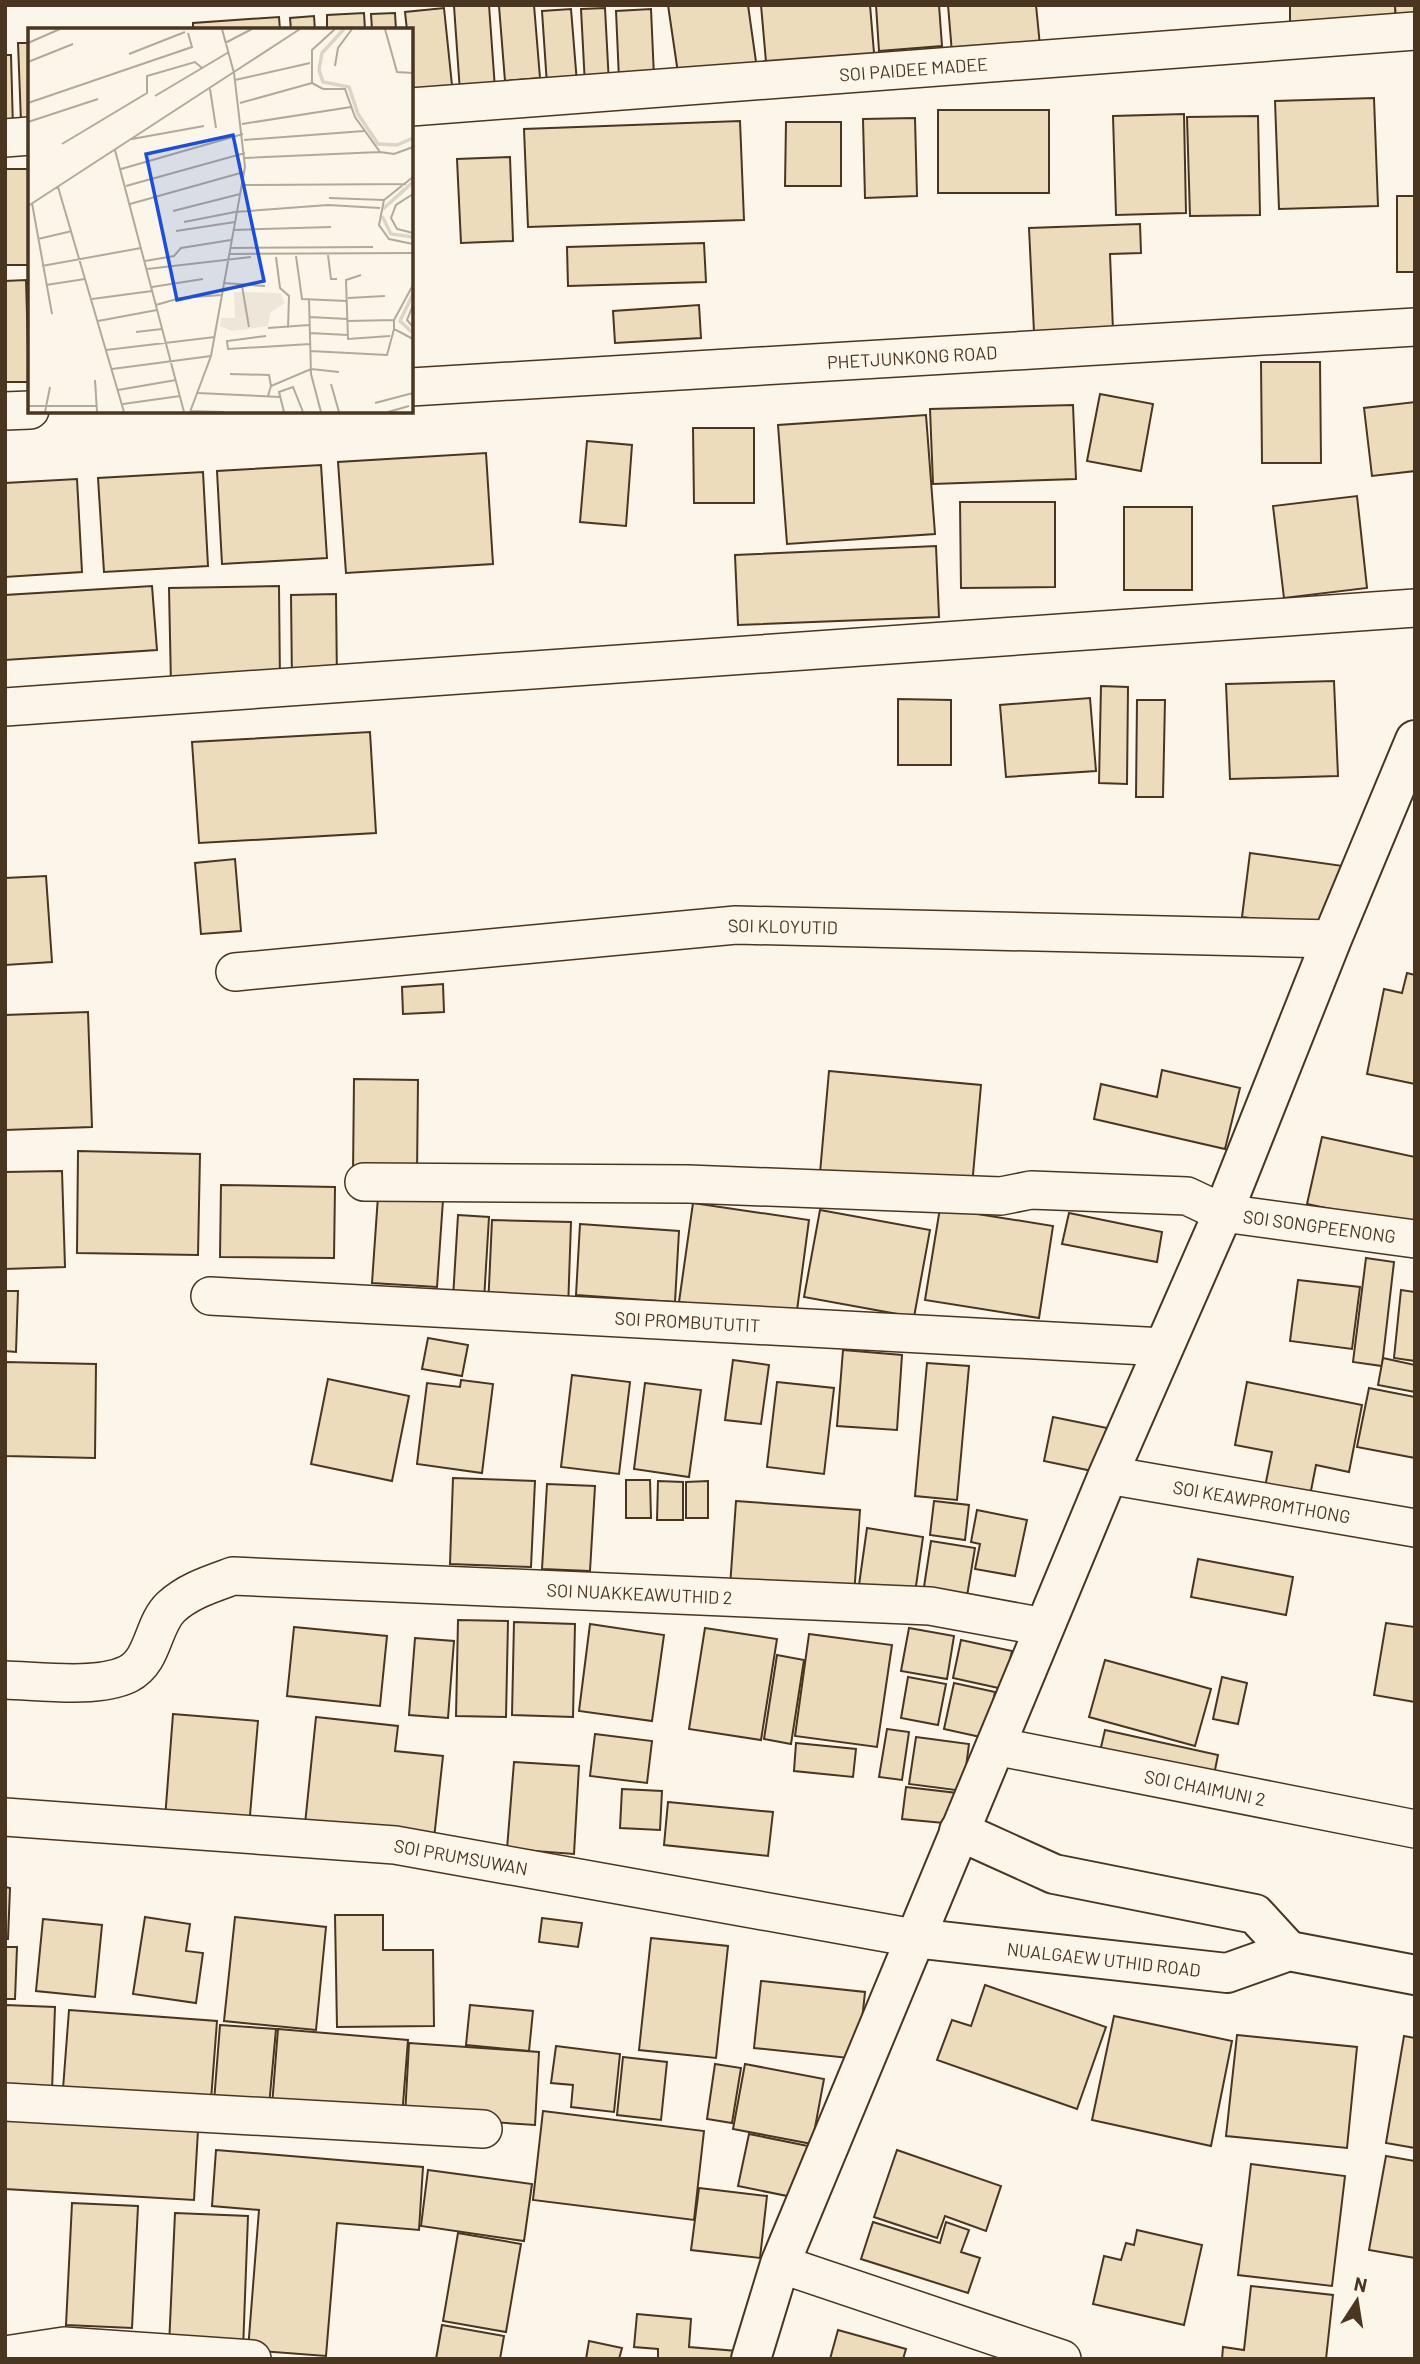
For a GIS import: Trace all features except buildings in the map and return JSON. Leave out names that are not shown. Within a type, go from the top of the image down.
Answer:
[{"type":"street","name":"SOI PAIDEE MADEE","points":[[413,107],[1415,31]]},
{"type":"street","points":[[5,138],[28,136]]},
{"type":"street","name":"PHETJUNKONG ROAD","points":[[413,387],[1415,327]]},
{"type":"street","points":[[5,411],[28,410]]},
{"type":"street","points":[[5,707],[1415,608]]},
{"type":"street","points":[[751,2359],[780,2264],[914,1938],[1108,1475],[1223,1213],[1332,939],[1403,799],[1415,740]]},
{"type":"street","name":"SOI KLOYUTID","points":[[235,972],[736,925],[1332,939]]},
{"type":"street","name":"SOI SONGPEENONG","points":[[364,1182],[688,1184],[1001,1196],[1031,1191],[1187,1196],[1223,1213],[1415,1238]]},
{"type":"street","name":"SOI PROMBUTUTIT","points":[[210,1296],[1164,1347]]},
{"type":"street","name":"SOI KEAWPROMTHONG","points":[[1108,1475],[1415,1528]]},
{"type":"street","name":"SOI NUAKKEAWUTHID 2","points":[[5,1680],[100,1682],[129,1674],[148,1654],[169,1609],[200,1588],[233,1576],[930,1606],[1044,1627]]},
{"type":"street","name":"SOI CHAIMUNI 2","points":[[995,1746],[1415,1829]]},
{"type":"street","name":"SOI PRUMSUWAN","points":[[5,1816],[395,1845],[914,1938]]},
{"type":"street","points":[[959,1831],[1054,1874],[1255,1914],[1289,1951],[1415,1975]]},
{"type":"street","name":"NUALGAEW UTHID ROAD","points":[[914,1938],[1227,1973],[1289,1951]]},
{"type":"street","points":[[5,2102],[483,2129]]},
{"type":"street","points":[[780,2264],[1062,2359]]},
{"type":"street","points":[[5,2355],[64,2346],[252,2359]]}]
